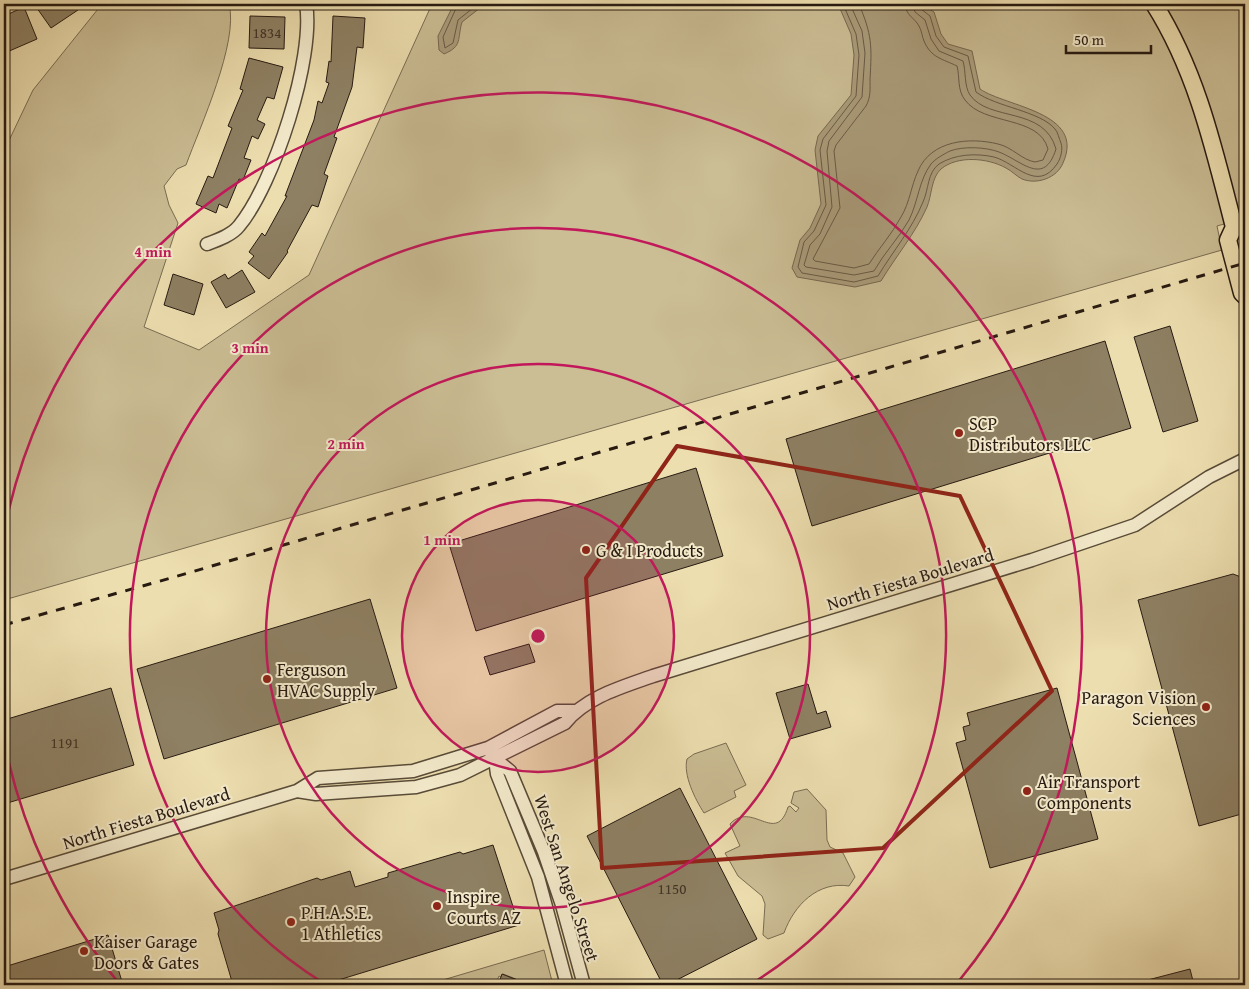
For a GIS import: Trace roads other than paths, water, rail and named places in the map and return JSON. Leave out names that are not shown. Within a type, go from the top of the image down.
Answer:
[{"type":"main road","points":[[1154,4],[1187,64],[1200,98],[1242,228],[1228,240],[1242,293],[1245,296]]},
{"type":"street","points":[[207,244],[225,236],[238,227],[252,208],[270,171],[299,89],[306,49],[308,16],[306,4]]},
{"type":"street","name":"North Fiesta Boulevard","points":[[4,879],[297,791],[316,794],[416,787],[460,775],[492,754],[565,723],[575,711],[612,691],[653,676],[1032,560],[1135,525],[1209,477],[1245,459]]},
{"type":"street","name":"West San Angelo Street","points":[[492,754],[497,774],[538,877],[567,985]]},
{"type":"street","name":"West San Angelo Street","points":[[492,754],[510,771],[544,852],[584,985]]},
{"type":"water","points":[[454,4],[485,4],[462,22],[457,45],[444,54],[439,50],[438,36]]},
{"type":"water","points":[[838,4],[923,5],[934,12],[941,34],[948,44],[972,51],[980,89],[1040,114],[1054,122],[1063,132],[1067,146],[1060,168],[1056,173],[1040,181],[1022,179],[1006,168],[982,160],[964,160],[941,169],[935,177],[929,202],[922,217],[881,281],[855,287],[797,277],[792,268],[800,240],[810,228],[821,204],[815,150],[818,136],[851,95],[854,55],[851,34]]},
{"type":"railway","points":[[4,625],[171,578],[1245,263]]},
{"type":"place","name":"SCP Distributors LLC","points":[[959,433]]},
{"type":"place","name":"G & I Products","points":[[586,550]]},
{"type":"place","name":"Ferguson HVAC Supply","points":[[267,679]]},
{"type":"place","name":"Paragon Vision Sciences","points":[[1206,707]]},
{"type":"place","name":"Air Transport Components","points":[[1027,791]]},
{"type":"place","name":"Inspire Courts AZ","points":[[437,906]]},
{"type":"place","name":"P.H.A.S.E. 1 Athletics","points":[[291,922]]},
{"type":"place","name":"Kaiser Garage Doors & Gates","points":[[84,951]]}]
